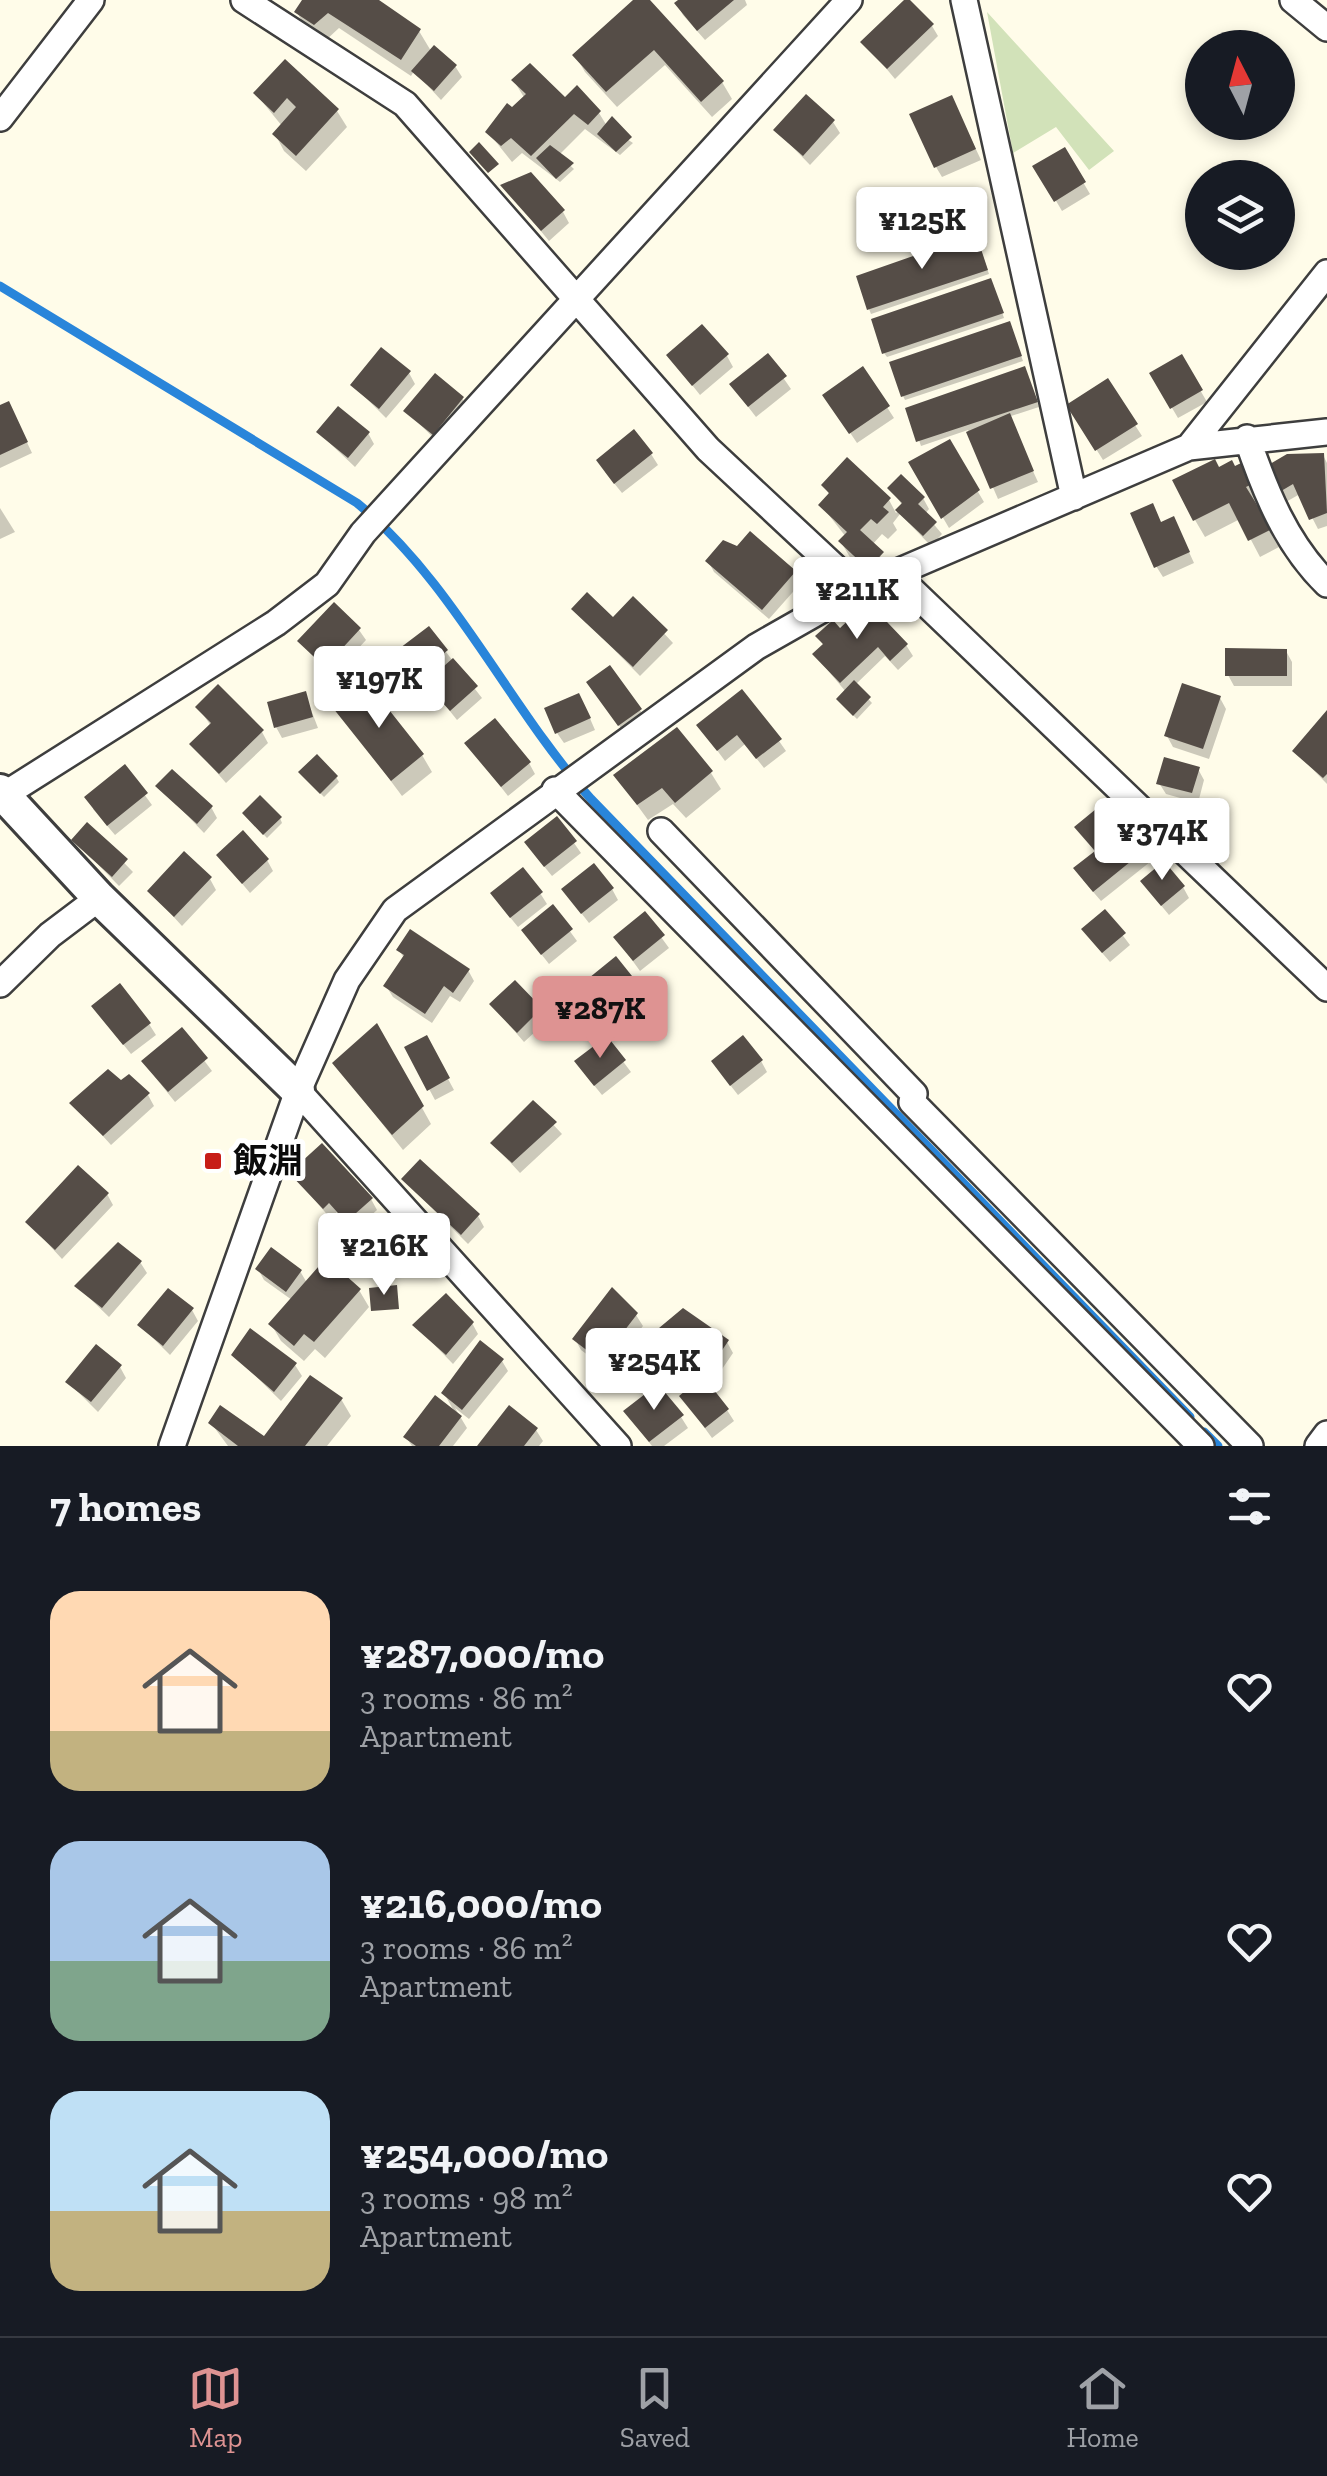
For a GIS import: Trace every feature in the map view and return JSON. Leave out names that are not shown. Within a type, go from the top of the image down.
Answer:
[{"type":"street","points":[[0,118],[91,0]]},
{"type":"street","points":[[244,0],[405,104],[708,449],[858,590]]},
{"type":"street","points":[[618,1446],[298,1091],[98,898],[2,793],[276,623],[326,584],[397,496],[849,0]]},
{"type":"street","points":[[964,0],[1074,497]]},
{"type":"street","points":[[1293,0],[1327,28]]},
{"type":"street","points":[[1189,447],[1327,273]]},
{"type":"street","points":[[172,1446],[298,1091],[347,980],[394,910],[590,764],[756,648],[858,590],[1189,447],[1327,432]]},
{"type":"street","points":[[1247,438],[1268,498],[1308,565],[1327,584]]},
{"type":"street","points":[[897,576],[1327,988]]},
{"type":"street","points":[[556,790],[1201,1446]]},
{"type":"street","points":[[661,831],[914,1094],[912,1102],[1250,1446]]},
{"type":"street","points":[[0,984],[50,935],[98,898]]},
{"type":"street","points":[[1318,1446],[1327,1434]]},
{"type":"green space","points":[[987,12],[1114,151],[1089,170],[1056,127],[1013,153]]},
{"type":"building","points":[[302,0],[379,0],[421,29],[401,60],[328,13],[314,25],[294,12]]},
{"type":"building","points":[[633,0],[650,0],[724,81],[701,102],[654,50],[606,92],[572,55]]},
{"type":"building","points":[[734,0],[697,31],[674,3]]},
{"type":"building","points":[[904,0],[910,0],[934,24],[887,69],[860,42]]},
{"type":"building","points":[[434,45],[457,65],[434,91],[411,71]]},
{"type":"building","points":[[285,59],[339,109],[296,156],[272,134],[296,107],[287,98],[274,113],[253,93]]},
{"type":"building","points":[[530,63],[565,97],[577,85],[601,111],[588,125],[574,114],[531,156],[511,138],[501,146],[485,132],[507,103],[512,107],[526,94],[511,80]]},
{"type":"building","points":[[806,94],[835,120],[803,156],[773,130]]},
{"type":"building","points":[[952,95],[976,149],[934,168],[909,114]]},
{"type":"building","points":[[612,116],[632,137],[616,152],[597,134]]},
{"type":"building","points":[[479,142],[499,164],[488,173],[469,152]]},
{"type":"building","points":[[550,145],[574,163],[556,179],[536,158]]},
{"type":"building","points":[[1065,147],[1086,182],[1054,202],[1032,166]]},
{"type":"building","points":[[531,172],[565,210],[541,231],[500,185]]},
{"type":"building","points":[[976,234],[988,270],[867,310],[856,276]]},
{"type":"building","points":[[991,278],[1004,313],[882,354],[871,319]]},
{"type":"building","points":[[1010,321],[1022,356],[901,397],[889,362]]},
{"type":"building","points":[[702,324],[729,354],[692,386],[666,355]]},
{"type":"building","points":[[381,347],[411,371],[379,409],[350,385]]},
{"type":"building","points":[[768,353],[787,376],[748,407],[729,384]]},
{"type":"building","points":[[1182,354],[1203,390],[1170,409],[1149,373]]},
{"type":"building","points":[[863,366],[890,406],[849,434],[822,395]]},
{"type":"building","points":[[1025,366],[1038,402],[916,442],[905,408]]},
{"type":"building","points":[[435,373],[464,397],[433,435],[403,411]]},
{"type":"building","points":[[1108,378],[1138,424],[1095,451],[1066,405]]},
{"type":"building","points":[[9,401],[28,442],[0,455],[0,405]]},
{"type":"building","points":[[338,406],[370,432],[348,458],[316,432]]},
{"type":"building","points":[[1010,413],[1034,471],[990,489],[966,432]]},
{"type":"building","points":[[634,429],[653,453],[614,484],[596,460]]},
{"type":"building","points":[[950,439],[980,490],[941,519],[908,462]]},
{"type":"building","points":[[1324,453],[1327,513],[1309,520],[1293,484],[1276,494],[1265,467],[1287,454]]},
{"type":"building","points":[[847,457],[891,498],[883,507],[889,512],[877,524],[871,519],[860,530],[884,552],[868,569],[838,541],[847,532],[818,505],[829,493],[821,485]]},
{"type":"building","points":[[1215,459],[1219,467],[1232,460],[1235,466],[1241,463],[1252,484],[1246,487],[1272,529],[1248,541],[1229,503],[1193,521],[1172,480]]},
{"type":"building","points":[[901,474],[925,497],[918,504],[937,522],[923,536],[895,510],[902,503],[887,488]]},
{"type":"building","points":[[1153,503],[1161,522],[1174,516],[1190,552],[1154,568],[1130,513]]},
{"type":"building","points":[[750,531],[796,571],[762,610],[705,561],[723,540],[737,546]]},
{"type":"building","points":[[587,592],[613,617],[633,596],[668,630],[633,667],[571,609]]},
{"type":"building","points":[[334,602],[361,628],[325,667],[297,641]]},
{"type":"building","points":[[868,602],[908,644],[890,661],[878,647],[840,683],[812,654],[823,644],[815,636],[833,620],[840,628]]},
{"type":"building","points":[[429,626],[448,650],[420,673],[400,648]]},
{"type":"building","points":[[1225,648],[1287,649],[1287,676],[1225,676]]},
{"type":"building","points":[[453,658],[478,686],[450,711],[425,683]]},
{"type":"building","points":[[610,665],[642,709],[618,726],[586,682]]},
{"type":"building","points":[[854,680],[871,697],[853,716],[836,699]]},
{"type":"building","points":[[367,682],[424,754],[391,781],[333,708]]},
{"type":"building","points":[[1182,683],[1221,696],[1203,749],[1164,736]]},
{"type":"building","points":[[218,684],[264,730],[219,774],[189,744],[211,723],[195,707]]},
{"type":"building","points":[[742,689],[782,739],[756,759],[737,735],[717,751],[696,725]]},
{"type":"building","points":[[306,691],[313,717],[274,728],[267,702]]},
{"type":"building","points":[[579,693],[591,718],[555,734],[544,708]]},
{"type":"building","points":[[1327,710],[1327,774],[1323,778],[1292,751]]},
{"type":"building","points":[[495,718],[531,762],[501,787],[464,743]]},
{"type":"building","points":[[677,727],[713,771],[675,803],[662,788],[637,805],[613,775]]},
{"type":"building","points":[[317,754],[338,776],[320,794],[298,772]]},
{"type":"building","points":[[1164,757],[1200,767],[1192,793],[1156,784]]},
{"type":"building","points":[[125,764],[148,793],[107,826],[84,797]]},
{"type":"building","points":[[172,769],[213,806],[197,824],[155,786]]},
{"type":"building","points":[[260,795],[282,817],[263,835],[242,813]]},
{"type":"building","points":[[1107,800],[1146,849],[1093,892],[1073,868],[1095,851],[1074,827]]},
{"type":"building","points":[[557,816],[577,841],[544,867],[524,842]]},
{"type":"building","points":[[87,822],[128,859],[112,877],[71,840]]},
{"type":"building","points":[[243,830],[269,859],[242,884],[216,855]]},
{"type":"building","points":[[184,851],[212,877],[174,917],[147,891]]},
{"type":"building","points":[[1164,861],[1185,886],[1161,906],[1140,881]]},
{"type":"building","points":[[594,863],[614,888],[581,914],[561,889]]},
{"type":"building","points":[[523,867],[543,892],[510,918],[490,893]]},
{"type":"building","points":[[553,904],[573,929],[541,955],[521,930]]},
{"type":"building","points":[[1105,909],[1126,933],[1102,953],[1081,929]]},
{"type":"building","points":[[645,911],[665,935],[633,961],[613,937]]},
{"type":"building","points":[[410,929],[470,969],[453,993],[444,986],[425,1014],[383,986],[404,955],[396,950]]},
{"type":"building","points":[[616,956],[636,981],[604,1007],[584,982]]},
{"type":"building","points":[[515,980],[542,1008],[517,1033],[489,1004]]},
{"type":"building","points":[[120,983],[151,1023],[123,1045],[91,1006]]},
{"type":"building","points":[[377,1023],[424,1106],[392,1135],[332,1063]]},
{"type":"building","points":[[182,1027],[208,1058],[168,1092],[141,1061]]},
{"type":"building","points":[[427,1035],[450,1078],[427,1091],[404,1047]]},
{"type":"building","points":[[743,1035],[763,1060],[730,1086],[711,1061]]},
{"type":"building","points":[[607,1036],[626,1060],[594,1086],[574,1061]]},
{"type":"building","points":[[108,1069],[121,1080],[129,1074],[150,1093],[103,1136],[69,1103]]},
{"type":"building","points":[[533,1100],[557,1122],[512,1163],[490,1143]]},
{"type":"building","points":[[322,1143],[373,1198],[346,1222],[329,1203],[323,1209],[289,1173]]},
{"type":"building","points":[[420,1159],[480,1214],[461,1235],[401,1179]]},
{"type":"building","points":[[78,1165],[109,1193],[55,1250],[25,1222]]},
{"type":"building","points":[[118,1242],[142,1261],[102,1308],[74,1286]]},
{"type":"building","points":[[271,1247],[302,1270],[286,1292],[255,1269]]},
{"type":"building","points":[[326,1258],[361,1289],[314,1342],[304,1334],[294,1346],[268,1324]]},
{"type":"building","points":[[397,1285],[399,1309],[371,1311],[369,1288]]},
{"type":"building","points":[[612,1287],[638,1313],[601,1361],[572,1339]]},
{"type":"building","points":[[168,1288],[194,1308],[163,1346],[137,1325]]},
{"type":"building","points":[[446,1293],[474,1322],[446,1355],[412,1325]]},
{"type":"building","points":[[683,1308],[729,1340],[712,1365],[659,1328]]},
{"type":"building","points":[[250,1328],[297,1363],[274,1392],[231,1355]]},
{"type":"building","points":[[480,1340],[504,1359],[462,1410],[441,1393]]},
{"type":"building","points":[[96,1344],[122,1365],[91,1402],[65,1382]]},
{"type":"building","points":[[310,1375],[343,1398],[305,1446],[238,1446],[208,1423],[220,1405],[264,1436]]},
{"type":"building","points":[[703,1376],[729,1409],[705,1428],[679,1396]]},
{"type":"building","points":[[658,1384],[684,1415],[649,1442],[623,1411]]},
{"type":"building","points":[[435,1395],[462,1416],[439,1446],[416,1446],[403,1437]]},
{"type":"building","points":[[509,1405],[538,1428],[524,1446],[477,1446]]},
{"type":"waterway","points":[[0,286],[357,503],[392,535],[452,607],[533,725],[591,799],[1190,1417]]},
{"type":"waterway","points":[[1204,1432],[1218,1446]]},
{"type":"place","name":"飯淵","points":[[213,1161]]}]
